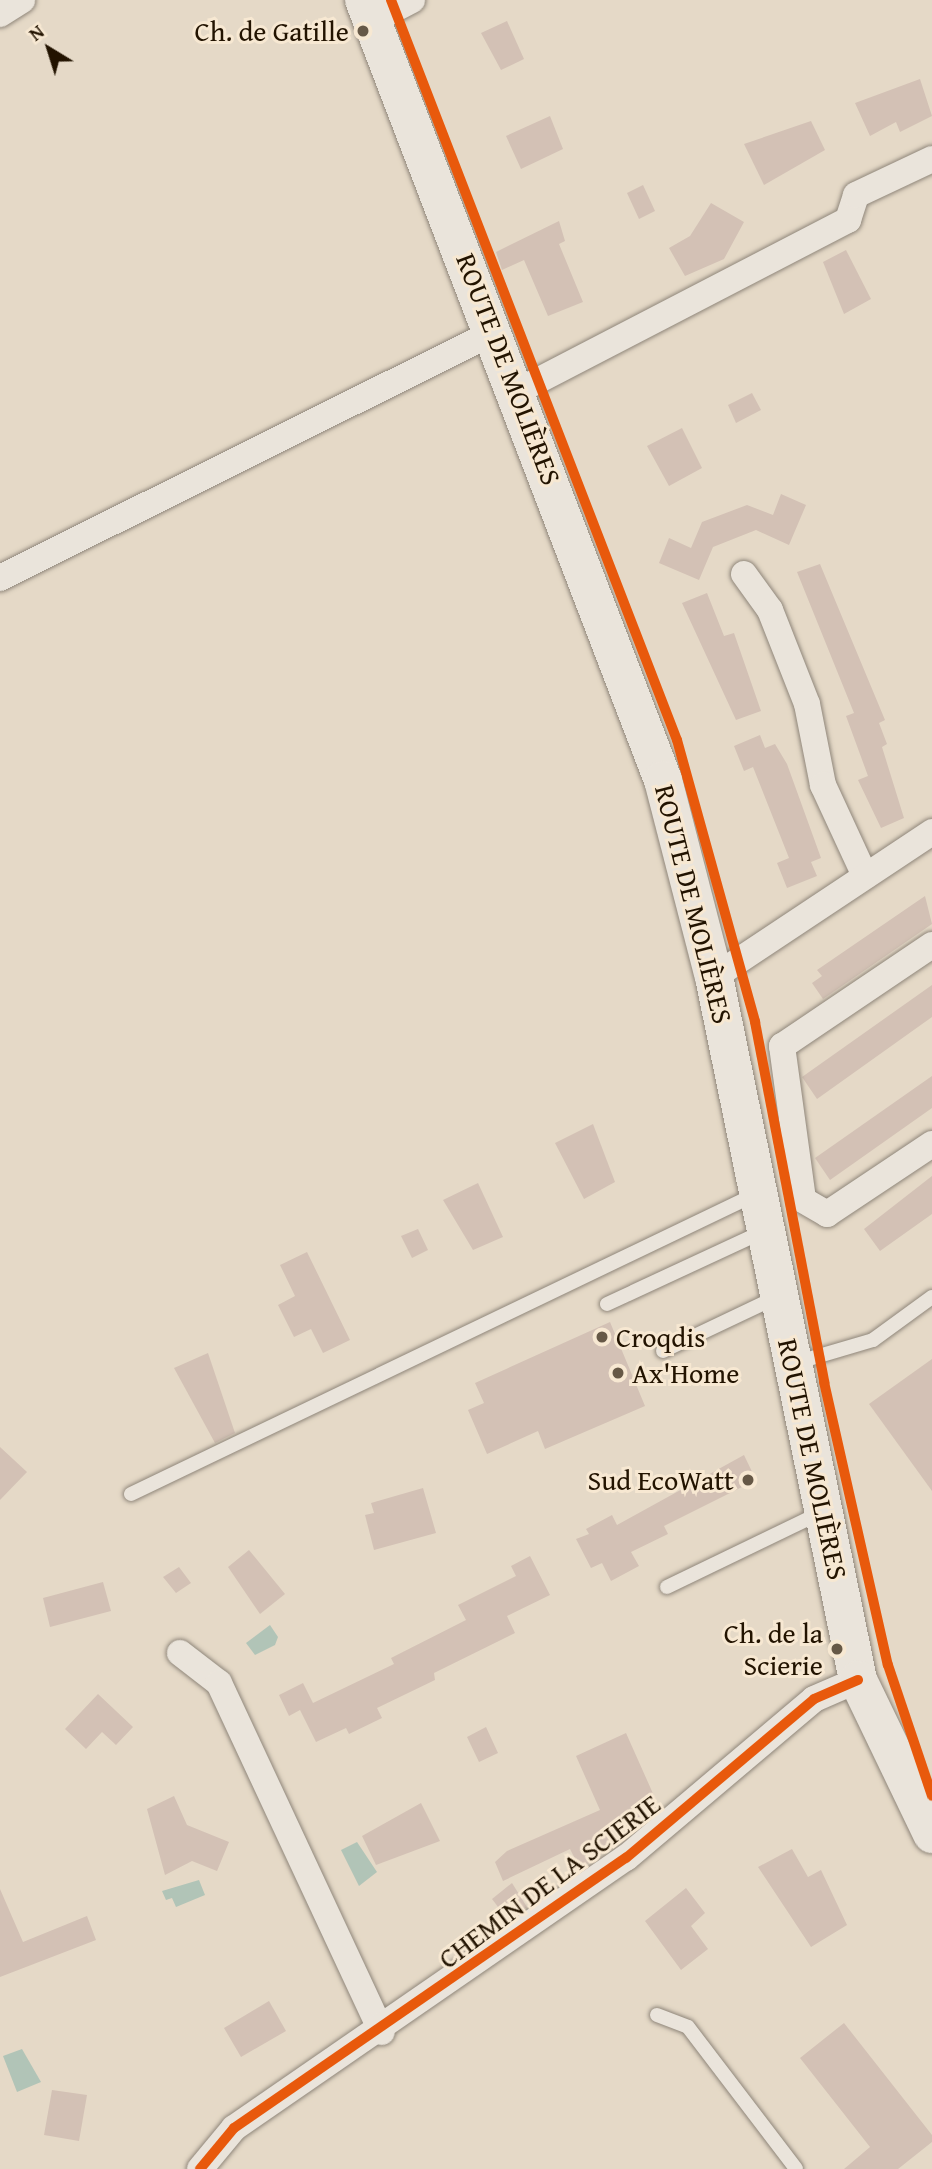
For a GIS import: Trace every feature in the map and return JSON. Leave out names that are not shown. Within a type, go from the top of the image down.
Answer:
[{"type":"main road","name":"ROUTE DE MOLIÈRES","points":[[369,10],[518,391],[663,780],[714,977],[858,1680],[932,1834]]},
{"type":"street","points":[[0,14],[22,0]]},
{"type":"street","points":[[369,10],[412,0]]},
{"type":"street","points":[[518,391],[848,220],[856,195],[932,159]]},
{"type":"street","points":[[0,579],[494,332]]},
{"type":"street","points":[[744,574],[770,610],[807,704],[823,785],[865,876]]},
{"type":"street","points":[[714,977],[932,832]]},
{"type":"street","points":[[932,945],[782,1046],[803,1200],[827,1214],[932,1144]]},
{"type":"street","points":[[180,1653],[219,1683],[382,2032]]},
{"type":"street","name":"CHEMIN DE LA SCIERIE","points":[[200,2169],[234,2128],[382,2032],[626,1858],[814,1699],[858,1680]]},
{"type":"lane","points":[[131,1494],[759,1193]]},
{"type":"lane","points":[[607,1304],[766,1230]]},
{"type":"lane","points":[[663,1351],[780,1296]]},
{"type":"lane","points":[[794,1363],[873,1339],[932,1297]]},
{"type":"lane","points":[[667,1587],[824,1511]]},
{"type":"lane","points":[[657,2015],[688,2027],[796,2169]]},
{"type":"shaded area","points":[[270,1625],[278,1637],[275,1645],[255,1655],[246,1643]]},
{"type":"shaded area","points":[[357,1842],[377,1872],[359,1886],[341,1850]]},
{"type":"shaded area","points":[[199,1880],[205,1895],[176,1907],[172,1898],[166,1900],[162,1891]]},
{"type":"shaded area","points":[[22,2049],[41,2082],[17,2092],[3,2056]]},
{"type":"building","points":[[507,21],[524,59],[501,70],[481,33]]},
{"type":"building","points":[[920,79],[932,116],[900,132],[896,122],[870,136],[855,103]]},
{"type":"building","points":[[550,116],[563,149],[521,169],[506,136]]},
{"type":"building","points":[[811,121],[825,150],[764,185],[744,144]]},
{"type":"building","points":[[643,185],[655,211],[639,219],[627,193]]},
{"type":"building","points":[[711,203],[744,222],[724,259],[685,276],[669,248],[690,236]]},
{"type":"building","points":[[559,221],[565,241],[559,244],[583,302],[548,316],[524,260],[502,270],[496,252]]},
{"type":"building","points":[[846,250],[871,299],[844,314],[823,262]]},
{"type":"building","points":[[752,393],[761,410],[736,423],[728,405]]},
{"type":"building","points":[[682,428],[702,468],[669,486],[647,446]]},
{"type":"building","points":[[781,494],[806,505],[789,545],[756,530],[713,547],[699,580],[659,563],[669,538],[691,548],[702,522],[747,505],[773,515]]},
{"type":"building","points":[[820,564],[885,720],[879,723],[887,744],[882,747],[904,818],[881,828],[858,780],[868,776],[846,716],[854,713],[797,572]]},
{"type":"building","points":[[707,593],[724,636],[734,633],[761,711],[736,720],[682,603]]},
{"type":"building","points":[[760,735],[765,748],[775,744],[787,764],[821,858],[811,862],[817,876],[787,888],[777,863],[789,858],[753,767],[744,771],[734,746]]},
{"type":"building","points":[[925,896],[932,924],[823,999],[812,983],[822,976],[817,970]]},
{"type":"building","points":[[932,985],[932,1017],[817,1099],[802,1077]]},
{"type":"building","points":[[932,1076],[932,1108],[830,1180],[815,1158]]},
{"type":"building","points":[[593,1124],[615,1182],[584,1199],[555,1143]]},
{"type":"building","points":[[932,1176],[932,1214],[880,1251],[864,1229]]},
{"type":"building","points":[[478,1183],[503,1237],[473,1250],[443,1200]]},
{"type":"building","points":[[418,1229],[428,1250],[412,1258],[401,1236]]},
{"type":"building","points":[[307,1252],[350,1340],[323,1353],[311,1329],[294,1337],[278,1305],[295,1296],[280,1265]]},
{"type":"building","points":[[610,1322],[645,1406],[545,1449],[538,1431],[487,1454],[468,1410],[484,1403],[475,1383]]},
{"type":"building","points":[[208,1353],[235,1433],[215,1443],[174,1368]]},
{"type":"building","points":[[932,1359],[932,1491],[869,1404]]},
{"type":"building","points":[[0,1447],[27,1472],[0,1500]]},
{"type":"building","points":[[744,1455],[756,1480],[664,1526],[668,1534],[631,1552],[639,1566],[611,1581],[602,1563],[591,1568],[576,1539],[589,1534],[586,1529],[612,1515],[617,1525]]},
{"type":"building","points":[[423,1488],[436,1533],[374,1550],[365,1515],[374,1513],[371,1503]]},
{"type":"building","points":[[249,1550],[285,1594],[260,1614],[228,1567]]},
{"type":"building","points":[[530,1556],[550,1595],[507,1616],[515,1633],[434,1673],[435,1680],[377,1708],[382,1718],[349,1734],[346,1728],[316,1742],[300,1710],[289,1716],[279,1695],[303,1683],[313,1703],[394,1664],[391,1658],[466,1620],[458,1605],[516,1576],[511,1566]]},
{"type":"building","points":[[179,1567],[191,1583],[176,1593],[163,1577]]},
{"type":"building","points":[[103,1582],[111,1611],[50,1627],[43,1598]]},
{"type":"building","points":[[98,1694],[133,1727],[116,1745],[102,1732],[86,1749],[65,1729]]},
{"type":"building","points":[[486,1727],[498,1753],[479,1762],[467,1737]]},
{"type":"building","points":[[626,1733],[659,1807],[627,1823],[631,1833],[580,1869],[570,1849],[503,1881],[495,1862],[507,1851],[600,1810],[576,1756]]},
{"type":"building","points":[[174,1796],[187,1825],[229,1842],[217,1871],[192,1861],[165,1875],[147,1809]]},
{"type":"building","points":[[421,1803],[440,1841],[376,1865],[362,1836]]},
{"type":"building","points":[[792,1849],[808,1877],[821,1870],[847,1925],[811,1947],[758,1867]]},
{"type":"building","points":[[512,1883],[527,1907],[508,1920],[492,1899]]},
{"type":"building","points":[[686,1888],[705,1913],[691,1926],[708,1949],[681,1970],[645,1921]]},
{"type":"building","points":[[0,1889],[23,1942],[87,1916],[96,1940],[0,1977]]},
{"type":"building","points":[[269,2001],[286,2031],[241,2057],[224,2028]]},
{"type":"building","points":[[844,2023],[932,2135],[932,2142],[898,2169],[844,2169],[870,2147],[800,2058]]},
{"type":"building","points":[[52,2090],[87,2095],[79,2141],[44,2135]]},
{"type":"cycle path","points":[[391,0],[677,740],[755,1022],[824,1382],[888,1665],[932,1796]]},
{"type":"cycle path","points":[[200,2169],[234,2128],[626,1858],[814,1699],[858,1680]]},
{"type":"place","name":"Ch. de Gatille","points":[[363,31]]},
{"type":"place","name":"Croqdis","points":[[602,1337]]},
{"type":"place","name":"Ax'Home","points":[[618,1373]]},
{"type":"place","name":"Sud EcoWatt","points":[[748,1480]]},
{"type":"place","name":"Ch. de la Scierie","points":[[837,1649]]}]
